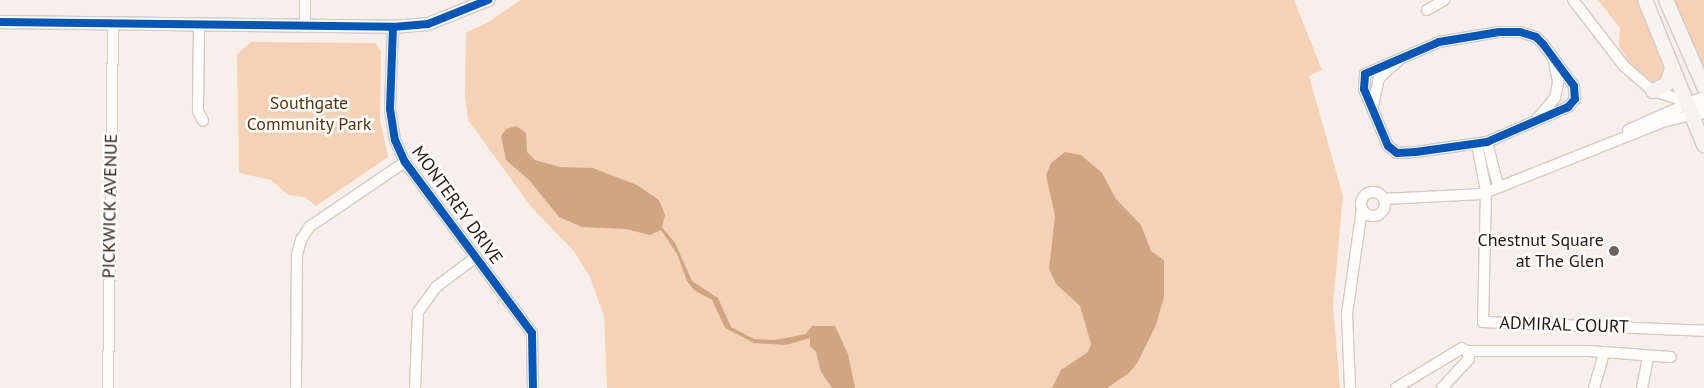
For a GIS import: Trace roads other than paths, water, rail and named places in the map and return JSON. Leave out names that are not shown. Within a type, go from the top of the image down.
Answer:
[{"type":"main road","points":[[1645,0],[1672,68],[1694,110],[1704,145]]},
{"type":"main road","points":[[1666,0],[1704,86]]},
{"type":"main road","points":[[1653,91],[1667,84],[1672,68]]},
{"type":"street","points":[[305,0],[305,27]]},
{"type":"street","points":[[0,22],[393,27],[428,24],[488,0]]},
{"type":"street","points":[[1427,10],[1444,0]]},
{"type":"street","points":[[1573,0],[1624,66],[1653,91],[1694,110]]},
{"type":"street","name":"PICKWICK AVENUE","points":[[108,388],[113,24]]},
{"type":"street","points":[[200,25],[198,110],[203,121]]},
{"type":"street","name":"MONTEREY DRIVE","points":[[393,27],[390,109],[395,140],[405,162],[532,333],[533,388]]},
{"type":"street","points":[[1520,32],[1536,37],[1552,56],[1574,86],[1575,99],[1568,107],[1482,143],[1397,153],[1388,146],[1373,110],[1372,98],[1378,78],[1404,55],[1463,35],[1520,32]]},
{"type":"street","points":[[1534,122],[1555,98],[1558,82],[1552,56]]},
{"type":"street","points":[[1694,110],[1704,98]]},
{"type":"street","points":[[1384,199],[1486,192],[1586,151],[1704,107]]},
{"type":"street","points":[[1482,143],[1498,186]]},
{"type":"street","name":"ADMIRAL COURT","points":[[1482,143],[1486,192],[1483,322],[1704,331]]},
{"type":"street","points":[[296,388],[298,255],[301,240],[314,223],[405,162]]},
{"type":"street","points":[[1350,388],[1347,314],[1362,209],[1361,202],[1368,193],[1379,194],[1384,199],[1384,207],[1379,214],[1371,216],[1362,209]]},
{"type":"street","points":[[415,388],[418,312],[436,287],[476,257]]},
{"type":"street","points":[[1396,388],[1462,348],[1467,351],[1604,352],[1648,357],[1671,357]]},
{"type":"street","points":[[1442,388],[1469,359],[1467,351]]},
{"type":"street","points":[[1594,388],[1604,352]]},
{"type":"street","points":[[1642,388],[1648,357]]},
{"type":"place","name":"Chestnut Square at The Glen","points":[[1614,251]]},
{"type":"park label","name":"Southgate Community Park","points":[[309,114]]}]
